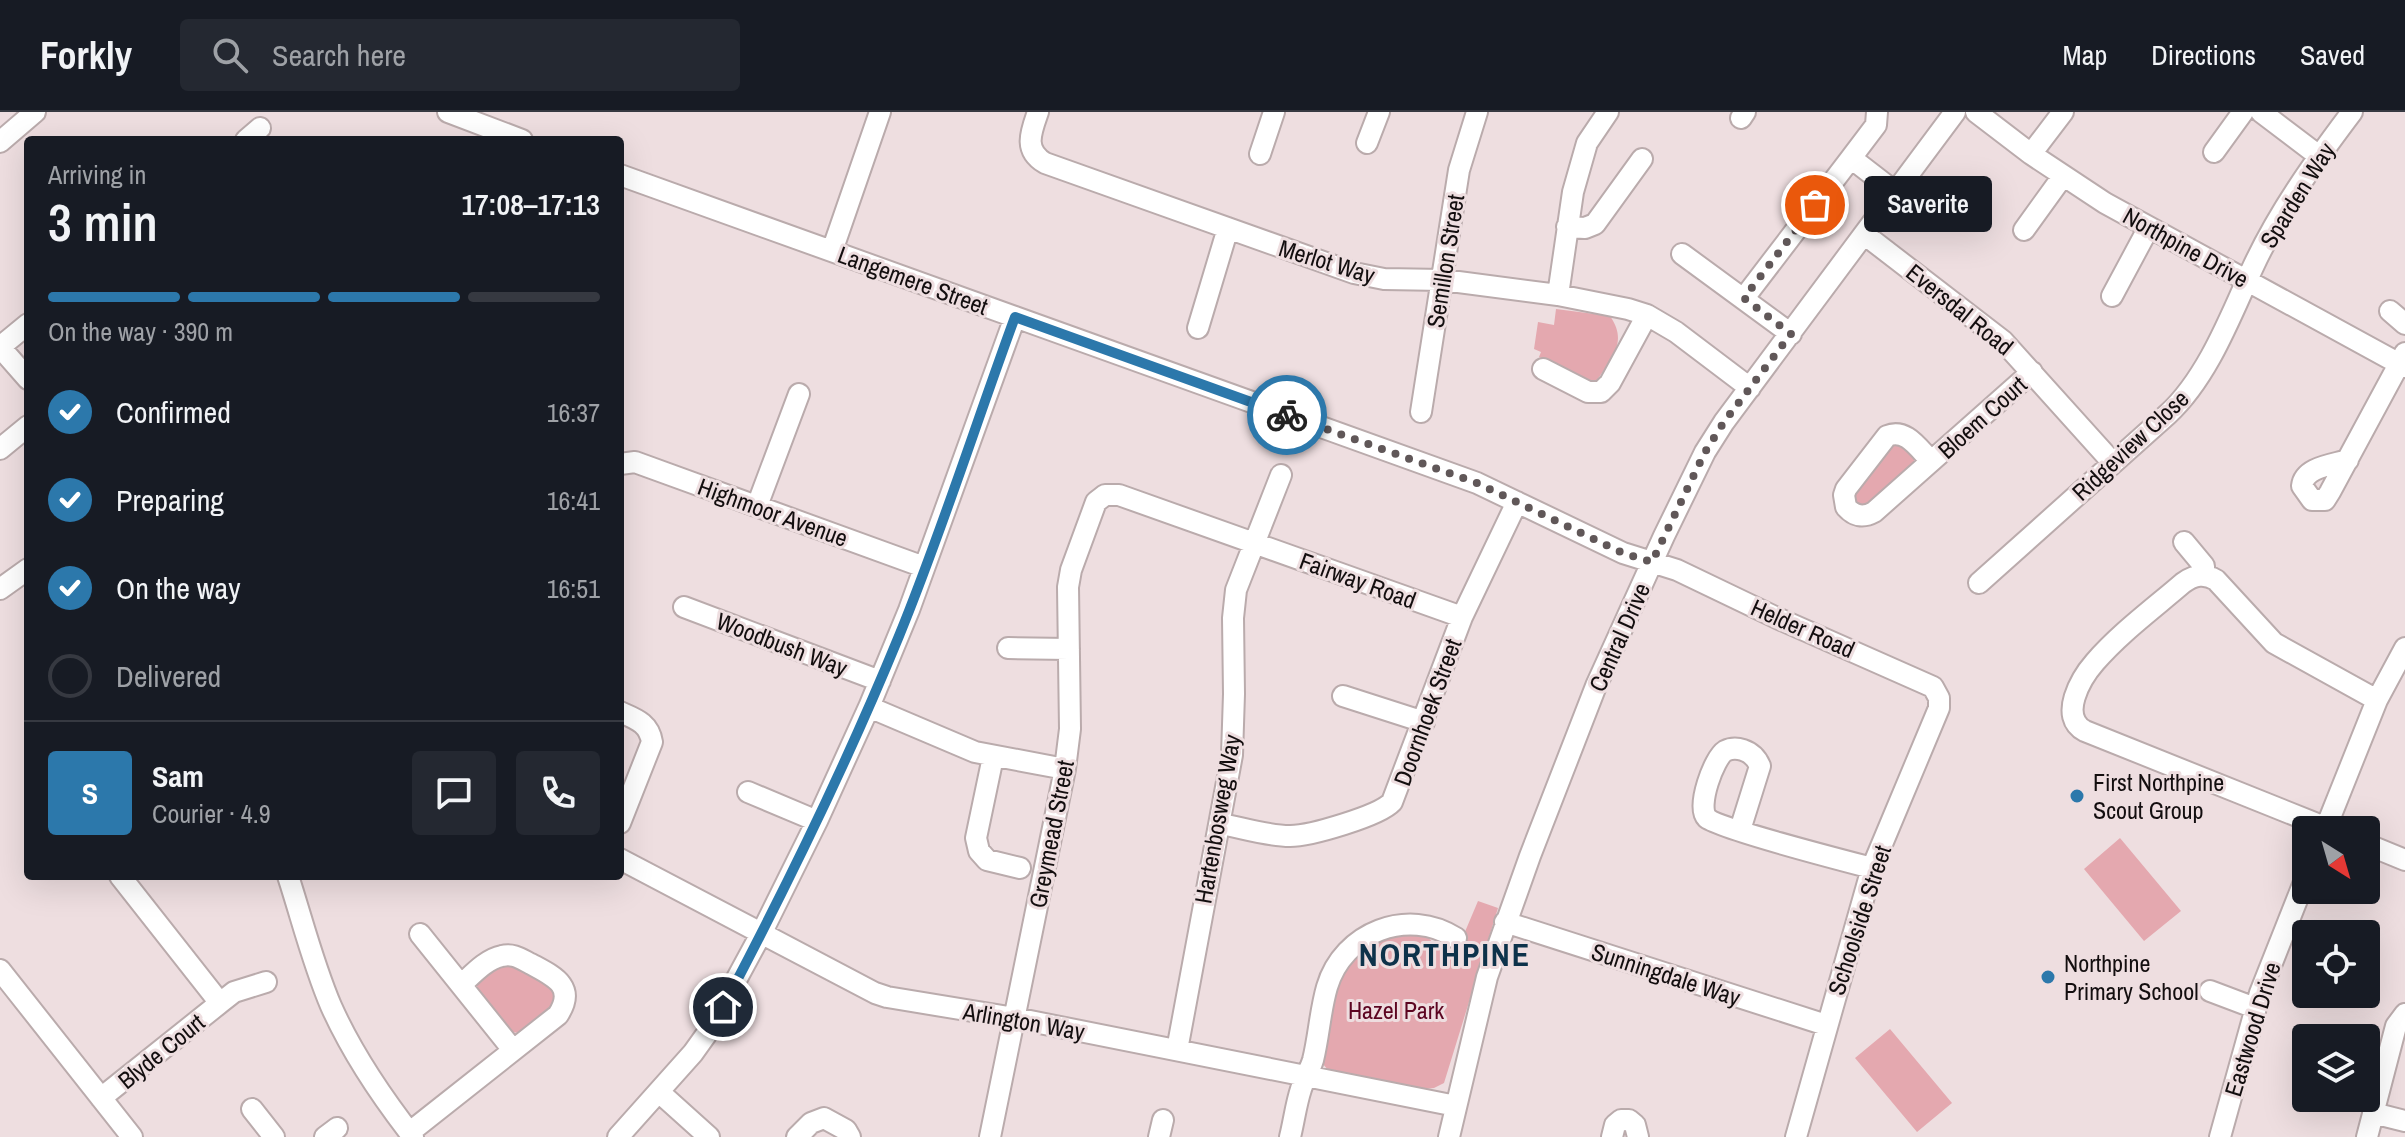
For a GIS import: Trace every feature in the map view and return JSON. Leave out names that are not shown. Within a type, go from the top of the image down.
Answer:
[{"type":"street","points":[[0,142],[35,112]]},
{"type":"street","points":[[448,112],[511,136]]},
{"type":"street","points":[[832,251],[880,112]]},
{"type":"street","name":"Merlot Way","points":[[1038,112],[1030,140],[1032,151],[1040,160],[1369,276],[1398,280],[1443,280],[1558,295],[1647,315],[1676,332],[1750,388]]},
{"type":"street","points":[[1260,154],[1274,112]]},
{"type":"street","points":[[1367,143],[1379,112]]},
{"type":"street","name":"Semillon Street","points":[[1421,412],[1459,170],[1477,112]]},
{"type":"street","points":[[1558,295],[1573,192],[1587,143],[1608,112]]},
{"type":"street","points":[[1744,298],[1876,125],[1877,112]]},
{"type":"street","name":"Central Drive","points":[[1449,1137],[1487,977],[1505,922],[1596,686],[1705,452],[1955,112]]},
{"type":"street","name":"Northpine Drive","points":[[1976,112],[2063,176],[2149,227],[2403,361]]},
{"type":"street","points":[[2031,154],[2063,112]]},
{"type":"street","points":[[2214,152],[2243,112]]},
{"type":"street","points":[[2261,112],[2319,156]]},
{"type":"street","name":"Sparden Way","points":[[2248,280],[2297,187],[2352,112]]},
{"type":"street","points":[[1851,158],[1895,192]]},
{"type":"street","points":[[1567,227],[1580,229],[1595,224],[1642,159]]},
{"type":"street","name":"Langemere Street","points":[[624,176],[1477,483],[1623,553],[1652,562]]},
{"type":"street","points":[[2024,230],[2063,176]]},
{"type":"street","points":[[2112,296],[2149,227]]},
{"type":"street","points":[[1198,328],[1228,228]]},
{"type":"street","name":"Eversdal Road","points":[[1864,234],[1988,327],[2113,463]]},
{"type":"street","points":[[1682,254],[1791,334]]},
{"type":"street","name":"Ridgeview Close","points":[[1979,583],[2188,393],[2248,280]]},
{"type":"street","points":[[1543,369],[1588,392],[1601,392],[1610,383],[1647,315]]},
{"type":"street","points":[[618,1137],[708,1032],[817,821],[880,681],[1015,317]]},
{"type":"street","points":[[24,327],[0,347],[24,374]]},
{"type":"street","points":[[2348,460],[2403,361]]},
{"type":"street","name":"Bloem Court","points":[[1931,461],[2032,372]]},
{"type":"street","points":[[757,506],[799,394]]},
{"type":"street","points":[[0,449],[24,429]]},
{"type":"street","name":"Highmoor Avenue","points":[[624,463],[635,462],[924,567]]},
{"type":"street","points":[[1255,542],[1281,475]]},
{"type":"street","name":"Fairway Road","points":[[1105,495],[1119,495],[1462,617]]},
{"type":"street","name":"Greymead Street","points":[[990,1137],[1065,769],[1070,729],[1068,587],[1071,570],[1093,507],[1105,495]]},
{"type":"street","name":"Doornhoek Street","points":[[1221,824],[1292,836],[1381,812],[1397,796],[1462,617],[1517,502]]},
{"type":"street","name":"Hartenbosweg Way","points":[[1177,1050],[1201,911],[1221,824],[1234,724],[1233,611],[1236,590],[1255,542]]},
{"type":"street","points":[[2184,542],[2204,566],[2204,575]]},
{"type":"street","name":"Helder Road","points":[[1652,562],[1677,570],[1777,618],[1926,682],[1937,691],[1939,708]]},
{"type":"street","points":[[0,589],[24,572]]},
{"type":"street","points":[[2296,816],[2085,731],[2075,723],[2071,712],[2096,660],[2183,583],[2204,575],[2220,585],[2274,643],[2377,700]]},
{"type":"street","name":"Woodbush Way","points":[[684,607],[880,681]]},
{"type":"street","points":[[1008,648],[1069,649]]},
{"type":"street","points":[[2333,816],[2377,700],[2405,648]]},
{"type":"street","points":[[1343,696],[1424,722]]},
{"type":"street","points":[[869,707],[957,746],[993,757],[1065,769]]},
{"type":"street","name":"Schoolside Street","points":[[1796,1137],[1872,868],[1939,708]]},
{"type":"street","points":[[624,714],[644,724],[652,742],[624,813]]},
{"type":"street","points":[[993,757],[977,846],[987,860],[1020,868]]},
{"type":"street","points":[[748,792],[817,821]]},
{"type":"street","points":[[1740,830],[1872,868]]},
{"type":"street","points":[[2380,850],[2405,860]]},
{"type":"street","name":"Arlington Way","points":[[624,861],[875,993],[1456,1106]]},
{"type":"street","name":"Blyde Court","points":[[123,880],[220,1003]]},
{"type":"street","points":[[289,880],[330,1003],[359,1060],[412,1135],[558,1015],[565,1001],[559,980],[509,955],[488,962],[461,985]]},
{"type":"street","name":"Eastwood Drive","points":[[2220,1137],[2255,1008],[2295,904]]},
{"type":"street","name":"Sunningdale Way","points":[[1505,922],[1826,1025]]},
{"type":"street","points":[[1290,1137],[1301,1089],[1312,1062],[1327,985],[1340,962],[1358,942],[1379,929],[1413,923],[1435,926],[1456,938]]},
{"type":"street","points":[[420,934],[513,1050]]},
{"type":"street","points":[[0,970],[132,1137]]},
{"type":"street","name":"Blyde Court","points":[[101,1098],[234,992],[266,982]]},
{"type":"street","points":[[2210,991],[2255,1008]]},
{"type":"street","points":[[2367,1137],[2396,1026],[2405,1014]]},
{"type":"street","points":[[659,1092],[709,1137]]},
{"type":"street","points":[[252,1109],[274,1137]]},
{"type":"street","points":[[2373,1113],[2405,1121]]},
{"type":"street","points":[[797,1137],[811,1123],[824,1118],[846,1130],[850,1137]]},
{"type":"street","points":[[1612,1137],[1615,1125],[1621,1120],[1629,1120],[1635,1125],[1638,1137]]},
{"type":"green space","points":[[1556,309],[1610,316],[1618,334],[1618,343],[1595,384],[1539,357],[1541,352],[1534,349],[1538,322],[1554,325]]},
{"type":"green space","points":[[1902,444],[1914,457],[1914,463],[1870,507],[1857,508],[1851,494],[1889,445]]},
{"type":"green space","points":[[2120,838],[2181,911],[2144,941],[2084,869]]},
{"type":"green space","name":"Hazel Park","points":[[1478,901],[1498,908],[1444,1083],[1424,1092],[1330,1072],[1321,1062],[1333,988],[1347,963],[1379,937],[1423,932],[1436,946],[1456,953]]},
{"type":"green space","points":[[508,961],[555,988],[555,1005],[521,1033],[509,1032],[477,993],[482,976]]},
{"type":"green space","points":[[1890,1029],[1952,1103],[1917,1132],[1855,1058]]},
{"type":"way so far","points":[[1287,415],[1477,483],[1623,553],[1652,562],[1705,452],[1791,334],[1744,298],[1815,205]]},
{"type":"place","name":"Saverite","points":[[1815,205]]},
{"type":"place","name":"First Northpine Scout Group","points":[[2077,796]]},
{"type":"place","name":"Northpine Primary School","points":[[2048,977]]},
{"type":"district","name":"NORTHPINE","points":[[1445,954]]},
{"type":"route","points":[[723,1007],[817,821],[869,707],[909,610],[1015,317],[1287,415]]}]
